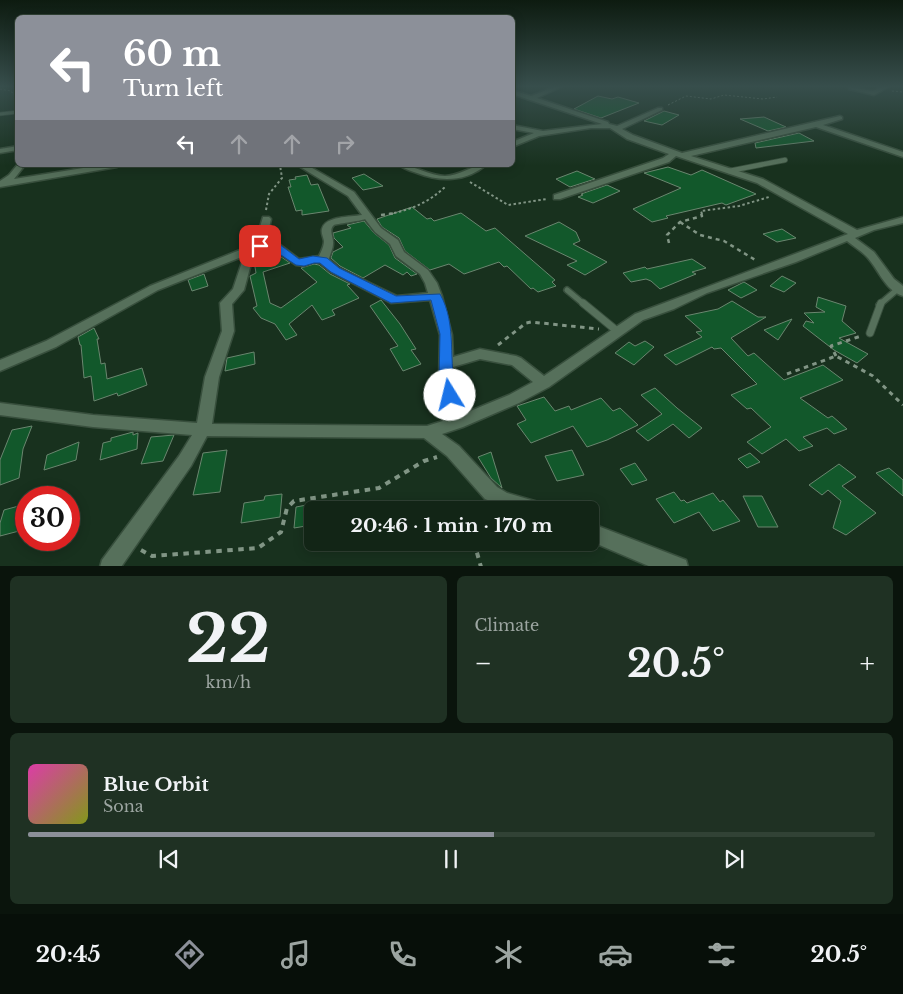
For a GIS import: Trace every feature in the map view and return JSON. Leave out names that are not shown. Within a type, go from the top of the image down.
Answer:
[{"type":"street","points":[[578,113],[603,122],[630,137],[677,155],[760,182],[781,193],[852,235],[870,254],[890,281],[901,290]]},
{"type":"street","points":[[515,144],[544,132],[599,125],[614,128],[649,113]]},
{"type":"street","points":[[557,197],[677,155],[816,125],[840,118]]},
{"type":"street","points":[[816,125],[903,155]]},
{"type":"street","points":[[515,127],[544,132]]},
{"type":"street","points":[[0,151],[15,148]]},
{"type":"street","points":[[0,184],[12,177],[20,167]]},
{"type":"street","points":[[0,184],[105,167]]},
{"type":"street","points":[[305,167],[352,194],[378,230],[394,242],[400,254],[424,272],[436,296],[446,334],[446,382],[458,423]]},
{"type":"street","points":[[408,167],[435,178],[457,177],[478,167]]},
{"type":"street","points":[[323,260],[329,242],[326,232],[328,225],[334,221],[355,220],[368,216]]},
{"type":"street","points":[[109,566],[185,461],[203,430],[212,377],[228,331],[226,303],[238,290],[247,260],[260,246],[266,219]]},
{"type":"street","points":[[0,410],[93,421],[203,430],[427,432],[458,423],[514,399],[544,383],[639,317],[852,235],[903,220]]},
{"type":"street","points":[[0,366],[51,344],[154,288],[260,246],[275,246],[296,262],[304,263],[313,259],[323,260],[335,270],[395,300],[436,296]]},
{"type":"street","points":[[446,364],[480,354],[516,361],[544,383]]},
{"type":"street","points":[[427,432],[453,451],[491,493],[508,501]]},
{"type":"street","points":[[599,536],[632,550],[679,566]]},
{"type":"lane","points":[[729,171],[739,167],[772,165],[785,160]]},
{"type":"lane","points":[[567,290],[617,331]]},
{"type":"lane","points":[[870,334],[879,305],[901,290]]},
{"type":"path","points":[[266,219],[267,198],[282,178],[280,167]]},
{"type":"path","points":[[368,216],[387,214],[418,206],[433,198],[457,177],[508,205],[557,197]]},
{"type":"path","points":[[669,243],[667,235],[680,222],[702,216],[701,211],[738,206],[781,193]]},
{"type":"path","points":[[680,222],[700,236],[724,240],[768,268]]},
{"type":"path","points":[[495,347],[526,323],[531,322],[617,331]]},
{"type":"path","points":[[870,334],[831,346],[836,356],[861,368],[885,385],[894,399],[903,405]]},
{"type":"path","points":[[787,374],[836,356]]},
{"type":"path","points":[[126,542],[152,556],[258,548],[281,532],[287,508],[294,501],[379,488],[424,461],[453,451]]},
{"type":"path","points":[[476,551],[480,566]]},
{"type":"building","points":[[587,113],[613,113],[601,118]]},
{"type":"building","points":[[659,113],[679,115],[662,125],[644,121]]},
{"type":"building","points":[[764,117],[786,127],[768,131],[740,119]]},
{"type":"building","points":[[799,133],[814,141],[756,148],[755,143]]},
{"type":"building","points":[[668,167],[691,175],[702,170],[756,194],[726,205],[722,203],[666,216],[668,218],[652,222],[633,209],[681,188],[644,173]]},
{"type":"building","points":[[577,171],[595,179],[570,187],[556,179]]},
{"type":"building","points":[[364,174],[383,186],[363,190],[352,178]]},
{"type":"building","points":[[307,175],[311,185],[318,184],[329,211],[302,215],[302,210],[296,211],[288,187],[291,187],[289,180]]},
{"type":"building","points":[[607,185],[620,191],[593,203],[578,197],[583,195],[581,194]]},
{"type":"building","points":[[412,207],[427,219],[431,218],[434,221],[461,213],[486,231],[495,228],[555,280],[552,282],[556,286],[538,292],[533,288],[531,289],[507,266],[504,267],[499,262],[464,274],[449,264],[430,270],[405,251],[399,238],[382,227],[377,219]]},
{"type":"building","points":[[364,221],[374,233],[389,245],[395,258],[417,274],[411,276],[407,272],[403,275],[385,265],[363,278],[340,266],[331,258],[333,252],[343,247],[334,238],[333,233],[351,228],[347,225]]},
{"type":"building","points":[[559,222],[576,232],[580,241],[573,244],[607,262],[585,275],[567,265],[577,261],[525,236]]},
{"type":"building","points":[[782,229],[796,238],[777,242],[763,234]]},
{"type":"building","points":[[277,254],[290,263],[263,272],[270,303],[281,308],[317,282],[301,268],[314,264],[319,265],[330,274],[350,284],[347,285],[359,298],[332,310],[335,315],[322,320],[312,305],[289,324],[297,335],[286,340],[275,324],[261,318],[253,308],[257,306],[250,276],[256,273],[254,261]]},
{"type":"building","points":[[692,259],[706,268],[692,272],[696,274],[660,289],[646,279],[631,282],[623,273],[645,267],[647,269]]},
{"type":"building","points":[[204,274],[208,286],[192,291],[188,280]]},
{"type":"building","points":[[782,276],[796,283],[784,292],[770,286]]},
{"type":"building","points":[[744,282],[757,290],[741,298],[728,290]]},
{"type":"building","points":[[818,297],[846,306],[842,321],[856,333],[839,338],[868,354],[857,363],[834,350],[803,326],[806,321],[814,323],[804,313],[825,312],[816,307]]},
{"type":"building","points":[[381,300],[400,324],[416,349],[411,350],[421,364],[403,371],[390,349],[398,346],[370,306]]},
{"type":"building","points":[[732,301],[758,317],[766,317],[731,338],[748,356],[754,353],[784,380],[823,365],[843,380],[800,398],[828,418],[832,416],[847,429],[834,434],[827,428],[803,437],[813,446],[799,451],[786,439],[762,454],[747,442],[771,427],[751,408],[747,409],[731,395],[757,384],[721,348],[714,349],[712,347],[676,365],[664,355],[702,337],[696,332],[702,331],[685,316],[718,309]]},
{"type":"building","points":[[792,319],[778,340],[764,330]]},
{"type":"building","points":[[94,328],[99,339],[97,339],[101,364],[105,363],[107,379],[142,368],[147,385],[118,396],[117,393],[94,401],[91,376],[84,378],[81,345],[78,337]]},
{"type":"building","points":[[645,341],[654,347],[634,365],[615,353],[629,342],[635,346]]},
{"type":"building","points":[[254,352],[255,364],[225,371],[227,358]]},
{"type":"building","points":[[655,388],[702,428],[689,438],[673,424],[648,441],[636,431],[662,414],[641,395]]},
{"type":"building","points":[[544,397],[555,411],[569,406],[571,410],[601,398],[613,411],[620,408],[638,425],[587,447],[573,426],[531,443],[517,424],[526,420],[517,406]]},
{"type":"building","points":[[32,426],[23,449],[19,478],[0,485],[0,460],[12,430]]},
{"type":"building","points":[[133,432],[133,435],[138,433],[137,449],[100,460],[103,443],[111,441],[111,438]]},
{"type":"building","points":[[174,435],[163,461],[141,464],[151,437]]},
{"type":"building","points":[[79,442],[76,460],[44,470],[47,455]]},
{"type":"building","points":[[227,450],[220,492],[193,495],[203,453]]},
{"type":"building","points":[[572,450],[584,475],[557,481],[545,456]]},
{"type":"building","points":[[491,452],[502,488],[491,478],[478,457]]},
{"type":"building","points":[[750,453],[760,462],[747,468],[738,459]]},
{"type":"building","points":[[635,463],[647,480],[632,485],[620,469]]},
{"type":"building","points":[[839,464],[856,477],[842,486],[876,513],[846,535],[833,528],[841,501],[828,490],[822,495],[809,485]]},
{"type":"building","points":[[889,468],[903,480],[903,496],[876,473]]},
{"type":"building","points":[[674,492],[681,501],[684,500],[687,503],[713,493],[720,502],[723,500],[740,521],[713,531],[699,512],[674,523],[656,499]]},
{"type":"building","points":[[282,494],[280,517],[241,523],[244,503],[264,500],[265,496]]},
{"type":"building","points":[[743,496],[762,496],[778,527],[758,527]]},
{"type":"building","points":[[304,506],[304,526],[294,528],[296,507]]},
{"type":"building","points":[[15,507],[15,532],[0,536],[0,523],[4,510]]},
{"type":"route","points":[[260,246],[275,246],[296,262],[304,263],[313,259],[323,260],[335,270],[395,300],[436,296],[446,334],[446,382],[450,395]]}]
